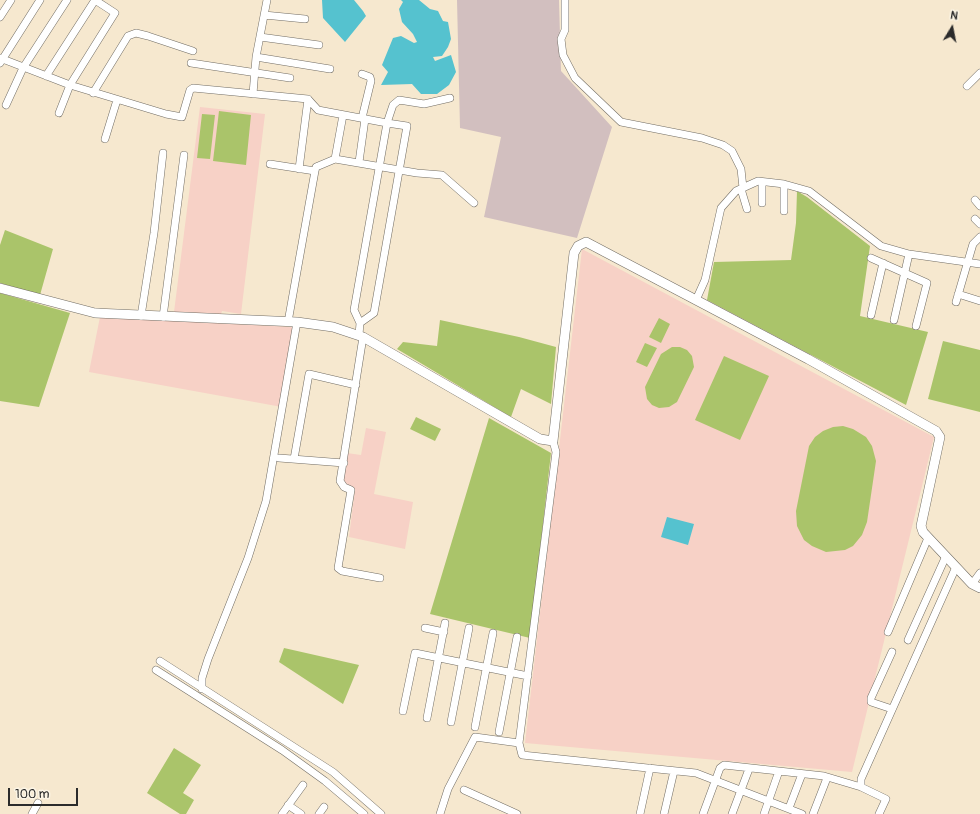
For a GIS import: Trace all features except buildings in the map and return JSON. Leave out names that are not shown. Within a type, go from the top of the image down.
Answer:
[{"type":"main road","points":[[0,288],[88,312],[141,316],[292,322],[333,327],[361,336],[540,439],[553,441],[574,253],[578,246],[586,242],[808,359],[936,431],[940,438],[921,526],[928,538],[976,586]]},
{"type":"street","points":[[0,17],[11,0]]},
{"type":"street","points":[[40,0],[1,60],[70,85],[166,114],[182,116],[190,90],[192,88],[308,99],[318,110],[406,126],[374,313],[360,323]]},
{"type":"street","points":[[6,105],[23,68],[66,0]]},
{"type":"street","points":[[46,76],[95,0],[115,13],[70,85],[59,114]]},
{"type":"street","points":[[253,94],[256,57],[266,0]]},
{"type":"street","points":[[565,0],[565,30],[561,39],[563,55],[575,78],[621,122],[702,138],[723,145],[732,151],[741,169],[742,188],[747,209]]},
{"type":"street","points":[[264,15],[305,19]]},
{"type":"street","points":[[93,92],[128,36],[136,33],[193,51]]},
{"type":"street","points":[[260,36],[319,45]]},
{"type":"street","points":[[256,57],[330,69]]},
{"type":"street","points":[[191,63],[255,71],[290,78]]},
{"type":"street","points":[[967,86],[980,73]]},
{"type":"street","points":[[359,162],[364,119],[372,81],[370,77],[362,74]]},
{"type":"street","points":[[380,578],[339,569],[352,490],[342,486],[340,481],[356,385],[361,336],[360,323],[354,310],[387,123],[393,105],[399,100],[424,104],[450,98]]},
{"type":"street","points":[[299,169],[308,99]]},
{"type":"street","points":[[105,139],[117,100]]},
{"type":"street","points":[[335,159],[343,115]]},
{"type":"street","points":[[141,316],[154,233],[163,154]]},
{"type":"street","points":[[163,317],[184,155]]},
{"type":"street","points":[[202,689],[202,678],[208,659],[248,558],[266,501],[316,167],[335,159],[399,170],[442,175],[474,202]]},
{"type":"street","points":[[270,164],[315,171]]},
{"type":"street","points":[[696,300],[705,280],[721,208],[736,190],[758,181],[784,184],[809,191],[881,246],[909,254],[980,264]]},
{"type":"street","points":[[762,182],[762,203]]},
{"type":"street","points":[[784,184],[784,211]]},
{"type":"street","points":[[956,302],[973,244],[980,237]]},
{"type":"street","points":[[894,320],[909,254]]},
{"type":"street","points":[[871,258],[927,283],[916,326]]},
{"type":"street","points":[[870,315],[883,263]]},
{"type":"street","points":[[958,294],[980,301]]},
{"type":"street","points":[[294,459],[309,374],[356,385]]},
{"type":"street","points":[[553,441],[556,452],[519,742],[522,755],[696,773],[716,779],[802,814]]},
{"type":"street","points":[[279,458],[344,463]]},
{"type":"street","points":[[888,632],[928,538]]},
{"type":"street","points":[[908,640],[946,556]]},
{"type":"street","points":[[861,787],[861,779],[956,567]]},
{"type":"street","points":[[976,586],[980,573]]},
{"type":"street","points":[[427,718],[445,623]]},
{"type":"street","points":[[425,628],[444,632]]},
{"type":"street","points":[[451,722],[469,628]]},
{"type":"street","points":[[475,727],[493,633]]},
{"type":"street","points":[[499,732],[517,637]]},
{"type":"street","points":[[892,652],[871,698],[871,702],[892,709]]},
{"type":"street","points":[[403,711],[415,653],[528,676]]},
{"type":"street","points":[[160,661],[333,772],[381,814]]},
{"type":"street","points":[[156,670],[282,750],[325,781],[364,814]]},
{"type":"street","points":[[440,814],[448,789],[475,737],[519,742]]},
{"type":"street","points":[[703,814],[722,766],[802,774],[827,778],[861,787],[886,799],[879,814]]},
{"type":"street","points":[[640,814],[650,768]]},
{"type":"street","points":[[732,814],[749,769]]},
{"type":"street","points":[[664,814],[674,771]]},
{"type":"street","points":[[764,814],[779,771]]},
{"type":"street","points":[[325,781],[333,772]]},
{"type":"street","points":[[788,808],[802,774]]},
{"type":"street","points":[[813,814],[827,778]]},
{"type":"street","points":[[282,814],[303,785]]},
{"type":"street","points":[[464,790],[517,814]]},
{"type":"street","points":[[32,814],[38,803]]},
{"type":"street","points":[[288,805],[301,814]]},
{"type":"street","points":[[319,814],[324,807]]},
{"type":"shaded area","points":[[457,0],[559,0],[561,71],[612,127],[577,238],[484,217],[501,137],[460,128]]},
{"type":"shaded area","points":[[200,107],[265,114],[241,314],[222,311],[221,314],[174,312]]},
{"type":"shaded area","points":[[582,249],[934,437],[852,772],[525,743]]},
{"type":"shaded area","points":[[100,317],[293,327],[282,407],[89,372]]},
{"type":"shaded area","points":[[366,428],[386,432],[374,494],[413,502],[405,549],[349,537],[355,489],[342,481],[347,453],[361,455]]},
{"type":"green space","points":[[219,111],[251,115],[246,165],[213,161]]},
{"type":"green space","points":[[202,114],[215,115],[210,159],[197,158]]},
{"type":"green space","points":[[797,191],[807,197],[870,246],[860,316],[928,332],[906,405],[707,300],[714,262],[791,260],[796,223]]},
{"type":"green space","points":[[5,230],[53,249],[40,295],[0,283],[0,245]]},
{"type":"green space","points":[[0,293],[70,313],[39,407],[0,401]]},
{"type":"green space","points":[[659,318],[670,324],[661,343],[649,337]]},
{"type":"green space","points":[[440,320],[519,337],[556,347],[551,404],[521,389],[511,417],[397,349],[403,342],[437,346]]},
{"type":"green space","points":[[943,341],[980,350],[980,412],[928,399]]},
{"type":"green space","points":[[645,343],[657,348],[647,367],[636,362]]},
{"type":"green space","points":[[672,347],[680,347],[687,350],[692,356],[694,367],[677,402],[669,407],[659,408],[652,405],[647,399],[645,387],[661,354]]},
{"type":"green space","points":[[724,356],[769,376],[740,440],[695,420]]},
{"type":"green space","points":[[416,417],[441,429],[435,441],[410,429]]},
{"type":"green space","points":[[489,418],[551,453],[530,638],[430,614]]},
{"type":"green space","points":[[843,426],[853,429],[866,437],[872,446],[876,461],[867,522],[862,535],[853,546],[845,550],[826,552],[812,546],[804,540],[797,526],[796,511],[809,446],[815,437],[823,431],[833,427]]},
{"type":"green space","points":[[284,648],[359,665],[343,704],[279,662]]},
{"type":"green space","points":[[174,748],[201,765],[183,793],[194,800],[186,814],[180,814],[147,793]]},
{"type":"water","points":[[322,0],[354,0],[366,16],[345,42],[323,18]]},
{"type":"water","points":[[401,0],[419,0],[430,9],[438,11],[443,21],[448,22],[451,39],[448,47],[442,56],[433,57],[435,61],[451,55],[456,72],[449,85],[437,94],[421,94],[412,84],[381,85],[388,72],[382,65],[393,38],[401,36],[414,43],[417,42],[413,34],[402,22],[399,9],[403,2]]},
{"type":"water","points":[[667,517],[694,524],[688,545],[661,537]]}]
